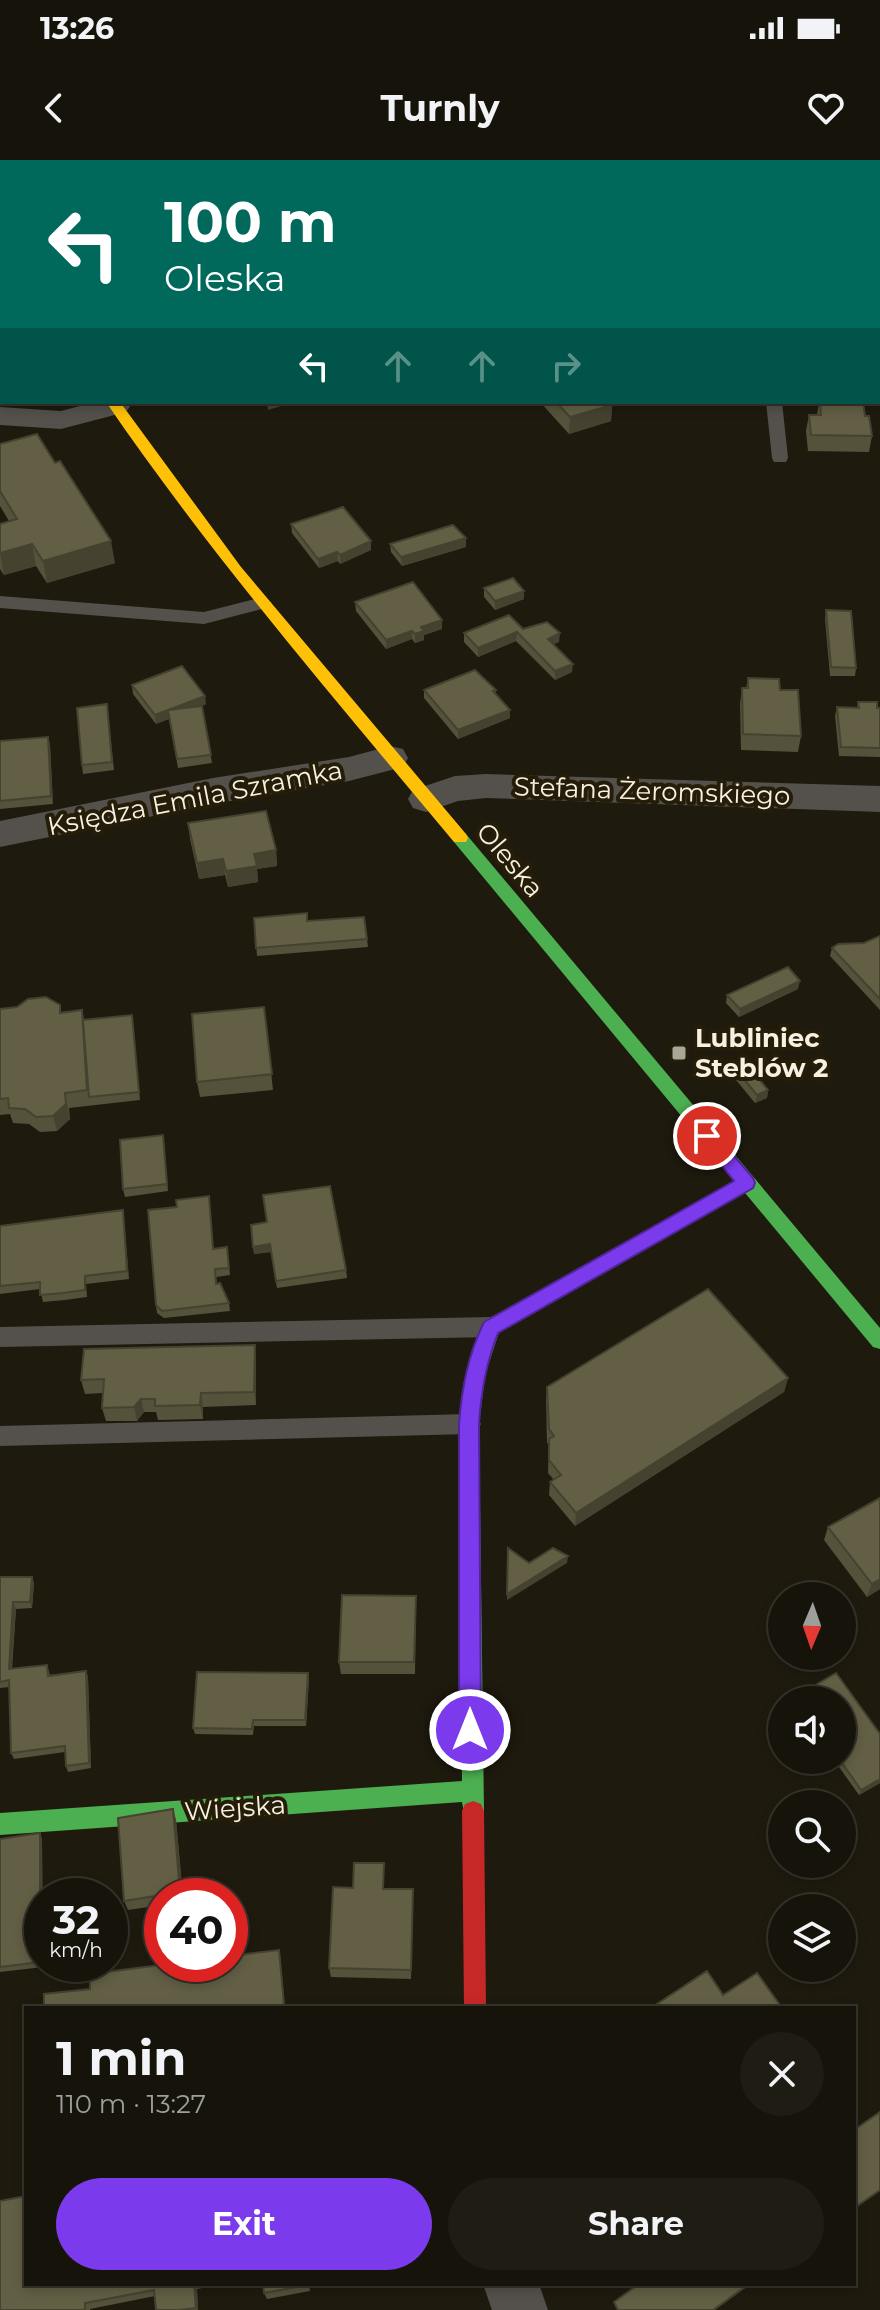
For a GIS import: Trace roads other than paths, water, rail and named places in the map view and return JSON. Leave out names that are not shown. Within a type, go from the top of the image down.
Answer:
[{"type":"street","points":[[0,416],[61,420],[114,404]]},
{"type":"street","name":"Oleska","points":[[114,404],[153,463],[263,603],[880,1341]]},
{"type":"street","name":"Księdza Emila Szramka","points":[[0,834],[213,791],[349,769],[390,758]]},
{"type":"street","name":"Stefana Żeromskiego","points":[[426,799],[455,789],[486,786],[880,799]]},
{"type":"street","points":[[475,2006],[470,1791],[469,1424],[472,1387],[480,1355],[491,1327],[746,1183]]},
{"type":"street","name":"Wiejska","points":[[0,1824],[470,1791]]},
{"type":"street","points":[[512,2286],[520,2310]]},
{"type":"lane","points":[[774,404],[780,458]]},
{"type":"lane","points":[[0,602],[204,618],[263,603]]},
{"type":"lane","points":[[0,1337],[491,1327]]},
{"type":"lane","points":[[0,1436],[469,1424]]},
{"type":"place","name":"Lubliniec Steblów 2","points":[[679,1053]]}]
